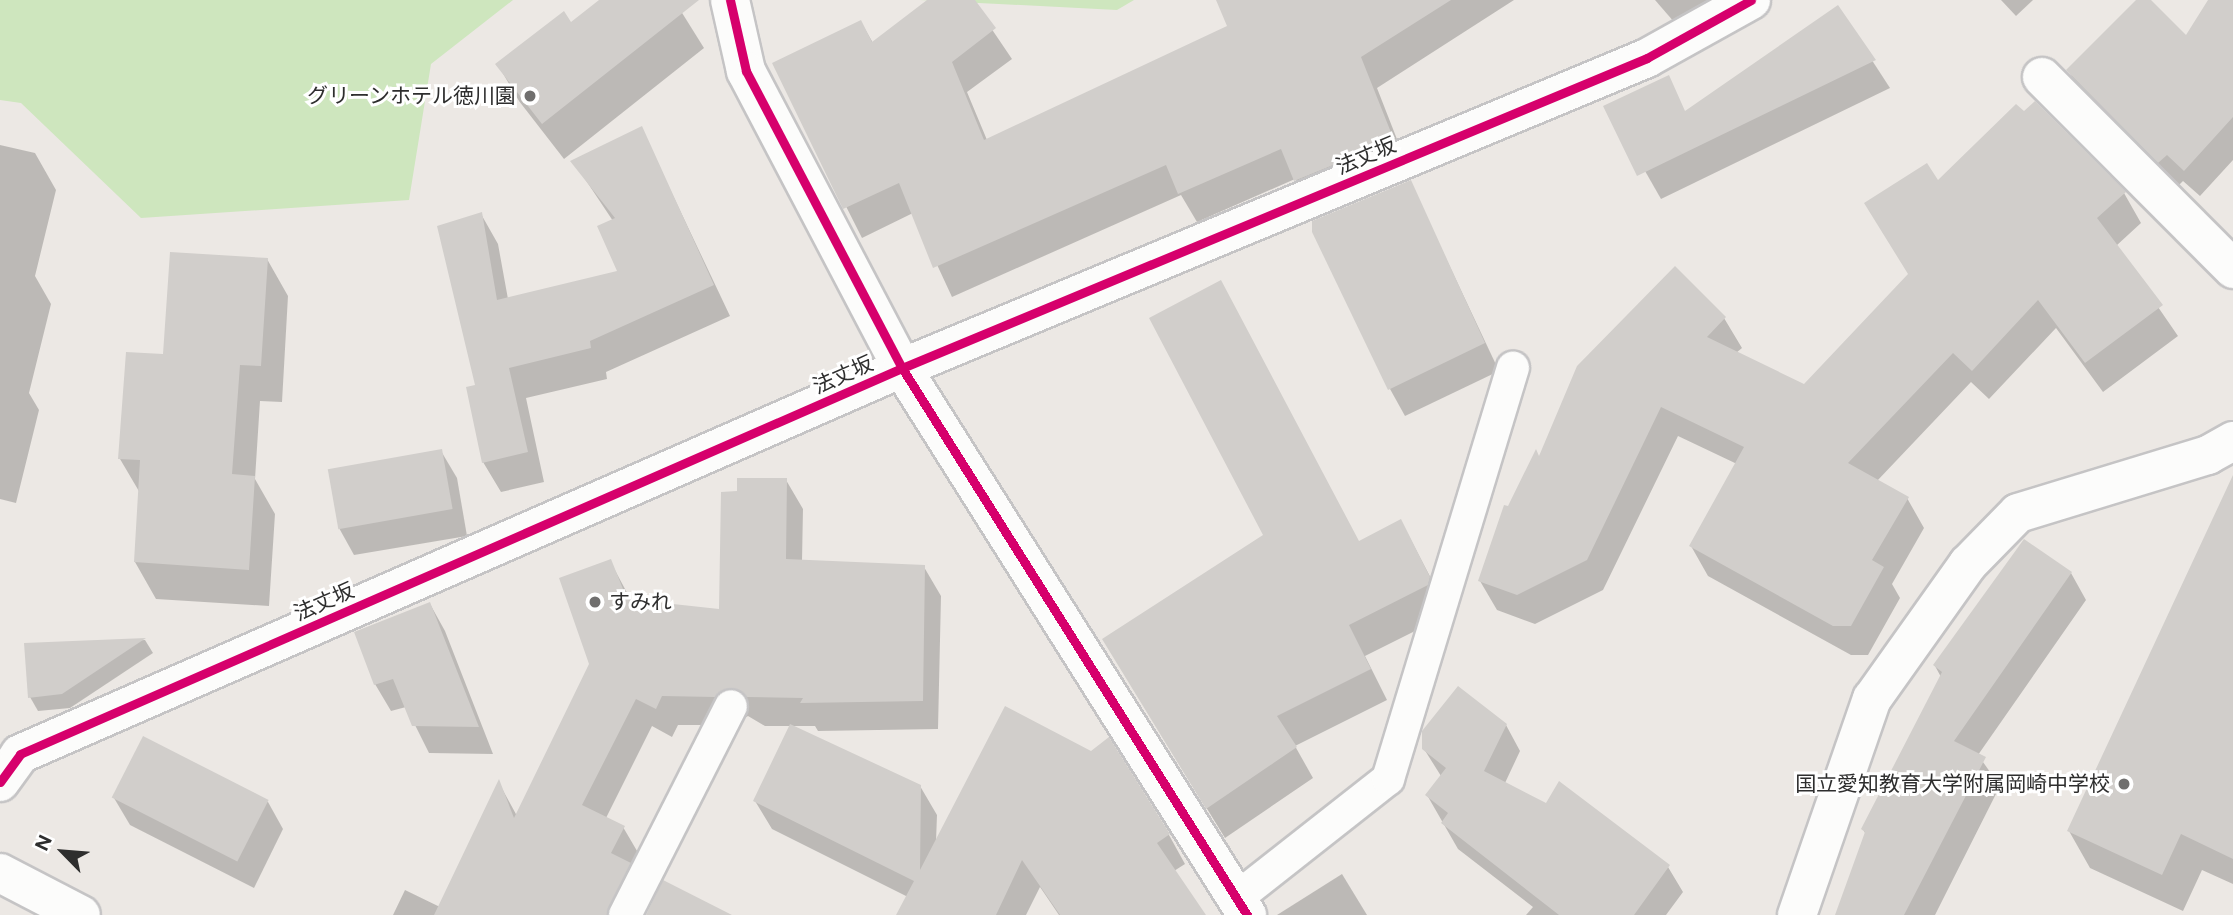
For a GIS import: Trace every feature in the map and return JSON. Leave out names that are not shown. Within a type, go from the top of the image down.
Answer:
[{"type":"street","points":[[730,0],[746,71],[902,368],[1243,906]]},
{"type":"street","name":"法丈坂","points":[[0,782],[20,754],[902,368],[1647,58],[1751,0]]},
{"type":"street","points":[[2042,77],[2233,269]]},
{"type":"street","points":[[1797,915],[1872,699],[1968,564],[2018,513],[2208,456],[2233,441]]},
{"type":"street","points":[[0,873],[42,906],[81,915]]},
{"type":"lane","points":[[1243,906],[1388,779],[1513,368]]},
{"type":"lane","points":[[625,915],[731,706]]},
{"type":"green space","points":[[0,0],[513,0],[431,64],[409,200],[141,218],[21,103],[0,100]]},
{"type":"green space","points":[[920,0],[1134,0],[1117,10]]},
{"type":"building","points":[[599,0],[699,0],[542,124],[495,64],[564,11],[571,22]]},
{"type":"building","points":[[927,0],[975,0],[996,28],[952,62],[984,140],[1227,26],[1216,0],[1451,0],[1361,57],[1394,140],[1294,181],[1281,149],[1178,194],[1166,165],[933,268],[899,183],[843,209],[772,63],[861,20],[872,42]]},
{"type":"building","points":[[2136,0],[2151,0],[2186,35],[2208,0],[2233,0],[2233,117],[2184,171],[2167,155],[2158,163],[2066,70]]},
{"type":"building","points":[[1838,5],[1876,60],[1637,176],[1603,106],[1669,75],[1685,111]]},
{"type":"building","points":[[2035,101],[2126,192],[2097,218],[2163,305],[2085,363],[2038,300],[1972,371],[1953,353],[1848,463],[1909,497],[1872,560],[1884,567],[1851,626],[1833,626],[1689,546],[1744,447],[1661,407],[1587,560],[1517,595],[1478,581],[1504,505],[1508,506],[1536,449],[1539,456],[1577,366],[1675,266],[1726,317],[1707,337],[1804,384],[1908,274],[1864,203],[1927,163],[1938,180],[2016,104],[2024,111]]},
{"type":"building","points":[[642,126],[714,285],[590,341],[591,348],[509,368],[528,452],[482,463],[466,387],[475,385],[437,226],[482,212],[497,300],[617,271],[597,226],[615,218],[570,161]]},
{"type":"building","points":[[1411,180],[1485,343],[1388,390],[1312,232],[1312,221]]},
{"type":"building","points":[[170,252],[268,258],[261,366],[240,365],[232,474],[255,476],[249,570],[134,562],[140,460],[118,459],[126,352],[163,354]]},
{"type":"building","points":[[1221,280],[1359,541],[1401,519],[1430,577],[1428,585],[1349,625],[1371,669],[1277,716],[1297,747],[1206,809],[1102,639],[1263,535],[1149,318]]},
{"type":"building","points":[[442,449],[453,509],[338,529],[328,469]]},
{"type":"building","points":[[2233,475],[2233,859],[2181,834],[2162,875],[2067,831]]},
{"type":"building","points":[[737,478],[787,478],[786,559],[925,565],[923,701],[800,703],[803,698],[747,697],[731,688],[715,697],[662,696],[656,709],[636,699],[582,805],[625,826],[611,853],[631,863],[607,915],[434,915],[499,779],[514,818],[589,664],[559,578],[611,559],[627,599],[719,609],[721,492],[737,491]]},
{"type":"building","points":[[2024,539],[2072,572],[1954,741],[1986,757],[1904,915],[1835,915],[1865,832],[1861,829],[1942,672],[1933,665]]},
{"type":"building","points":[[430,602],[479,727],[412,726],[393,679],[374,685],[354,632]]},
{"type":"building","points":[[146,638],[62,694],[28,698],[24,643]]},
{"type":"building","points":[[1458,686],[1507,724],[1484,771],[1546,803],[1559,781],[1670,865],[1634,915],[1559,915],[1441,823],[1448,813],[1425,795],[1446,768],[1422,749],[1422,731]]},
{"type":"building","points":[[1005,706],[1091,751],[1109,737],[1170,834],[1157,843],[1206,915],[1060,915],[1022,860],[996,915],[896,915],[914,881],[753,801],[790,724],[921,785],[920,870]]},
{"type":"building","points":[[143,736],[269,800],[237,861],[112,797]]},
{"type":"building","points":[[663,880],[732,915],[646,915]]},
{"type":"cycle path","points":[[730,0],[746,71],[902,368],[1247,915]]},
{"type":"cycle path","points":[[0,782],[20,754],[902,368],[1647,58],[1751,0]]},
{"type":"place","name":"グリーンホテル徳川園","points":[[530,96]]},
{"type":"place","name":"すみれ","points":[[595,602]]},
{"type":"place","name":"国立愛知教育大学附属岡崎中学校","points":[[2124,784]]}]
